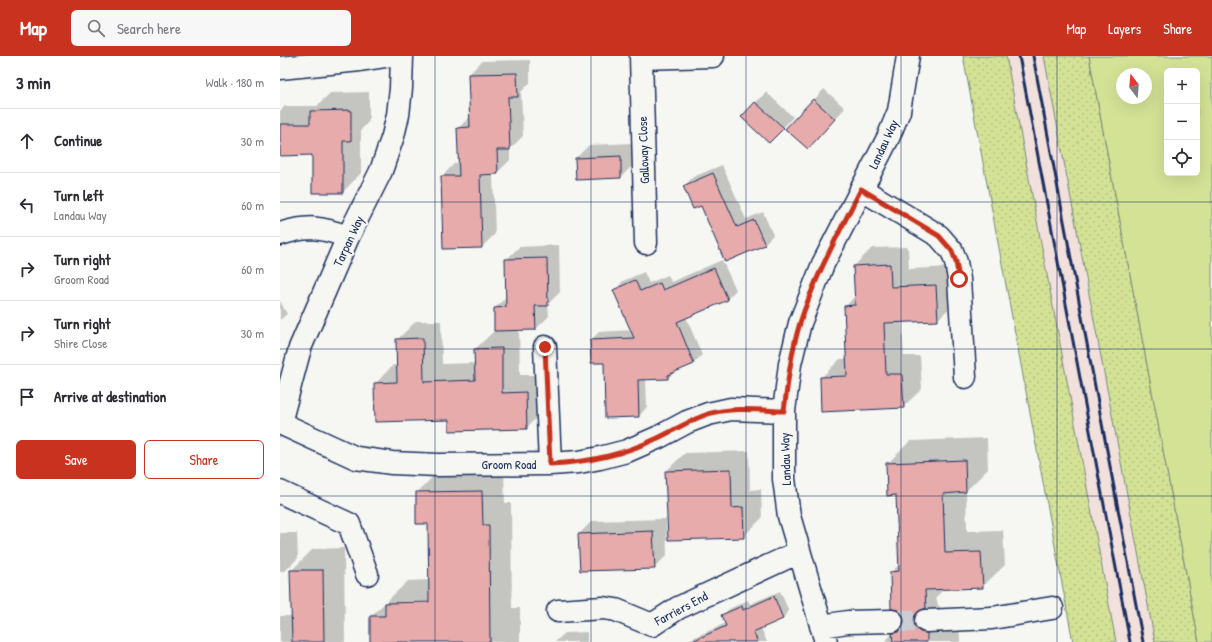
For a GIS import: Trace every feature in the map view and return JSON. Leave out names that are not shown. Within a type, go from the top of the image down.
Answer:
[{"type":"street","points":[[280,68],[386,56]]},
{"type":"street","name":"Tarpan Way","points":[[280,423],[300,348],[348,238],[381,171],[393,136],[399,102],[402,56]]},
{"type":"street","name":"Galloway Close","points":[[646,242],[641,57],[713,56]]},
{"type":"street","name":"Landau Way","points":[[823,634],[789,516],[784,479],[784,411],[790,364],[800,323],[823,264],[888,138],[899,111],[908,56]]},
{"type":"street","points":[[861,189],[939,236],[952,251],[956,262],[959,279],[965,377]]},
{"type":"street","points":[[280,234],[300,229],[314,228],[329,230],[348,238]]},
{"type":"street","points":[[545,347],[550,464]]},
{"type":"street","name":"Groom Road","points":[[280,423],[356,458],[392,463],[438,465],[550,464],[579,462],[628,451],[687,422],[708,414],[731,409],[784,411]]},
{"type":"street","points":[[280,492],[349,524],[367,574]]},
{"type":"street","name":"Farriers End","points":[[558,611],[603,608],[616,610],[652,625],[678,608],[799,552]]},
{"type":"street","points":[[926,621],[992,618],[1052,608]]},
{"type":"street","points":[[823,634],[848,622],[892,622]]},
{"type":"shaded area","points":[[1006,56],[1044,56],[1155,642],[1116,642]]},
{"type":"green space","points":[[963,56],[1006,56],[1116,642],[1073,642]]},
{"type":"green space","points":[[1044,56],[1089,56],[1199,642],[1155,642]]},
{"type":"green space","points":[[1089,56],[1212,56],[1212,642],[1199,642]]},
{"type":"building","points":[[517,73],[518,97],[508,97],[510,150],[497,150],[498,174],[480,175],[482,248],[443,249],[441,176],[459,176],[457,128],[470,127],[468,74]]},
{"type":"building","points":[[813,99],[835,119],[808,149],[785,129]]},
{"type":"building","points":[[755,102],[784,128],[769,143],[741,117]]},
{"type":"building","points":[[351,110],[351,141],[343,141],[343,193],[312,193],[312,155],[280,156],[280,124],[310,124],[310,111]]},
{"type":"building","points":[[621,156],[621,178],[576,180],[575,158]]},
{"type":"building","points":[[713,173],[737,227],[754,220],[765,245],[725,262],[701,206],[693,209],[683,186]]},
{"type":"building","points":[[547,258],[548,306],[535,306],[536,330],[494,331],[494,308],[506,307],[505,259]]},
{"type":"building","points":[[890,264],[891,287],[936,285],[938,321],[884,323],[886,374],[902,374],[904,408],[821,412],[820,377],[847,376],[844,306],[855,305],[853,266]]},
{"type":"building","points":[[714,268],[728,300],[677,322],[694,364],[668,375],[668,379],[638,380],[639,417],[605,418],[604,363],[591,363],[590,340],[634,338],[613,290],[635,280],[640,291],[660,283],[663,290]]},
{"type":"building","points":[[423,338],[424,382],[475,380],[474,349],[502,348],[502,393],[526,392],[527,429],[449,431],[449,420],[375,422],[374,383],[397,382],[396,339]]},
{"type":"building","points":[[965,460],[966,492],[943,494],[945,553],[981,552],[983,588],[925,590],[926,608],[919,611],[915,616],[914,621],[916,628],[921,632],[927,633],[927,642],[893,642],[892,633],[898,632],[903,627],[904,620],[902,614],[898,610],[891,609],[890,572],[899,571],[896,495],[887,496],[886,463]]},
{"type":"building","points":[[731,469],[732,508],[743,507],[744,538],[668,540],[665,471]]},
{"type":"building","points":[[482,491],[483,525],[489,525],[490,642],[370,642],[370,616],[385,616],[385,603],[429,602],[428,524],[416,524],[416,492]]},
{"type":"building","points":[[653,531],[655,569],[580,571],[578,534]]},
{"type":"building","points":[[290,570],[323,570],[324,642],[292,642]]},
{"type":"building","points":[[774,596],[783,619],[753,632],[758,642],[690,642],[726,626],[721,615],[742,606],[743,610]]},
{"type":"tunnel","points":[[892,621],[926,621]]},
{"type":"railway","points":[[1019,56],[1130,642]]},
{"type":"railway","points":[[1033,56],[1143,642]]},
{"type":"route","points":[[545,347],[550,464],[579,462],[628,451],[687,422],[708,414],[731,409],[784,411],[790,364],[800,323],[823,264],[861,189],[939,236],[952,251],[956,262],[959,279]]}]
